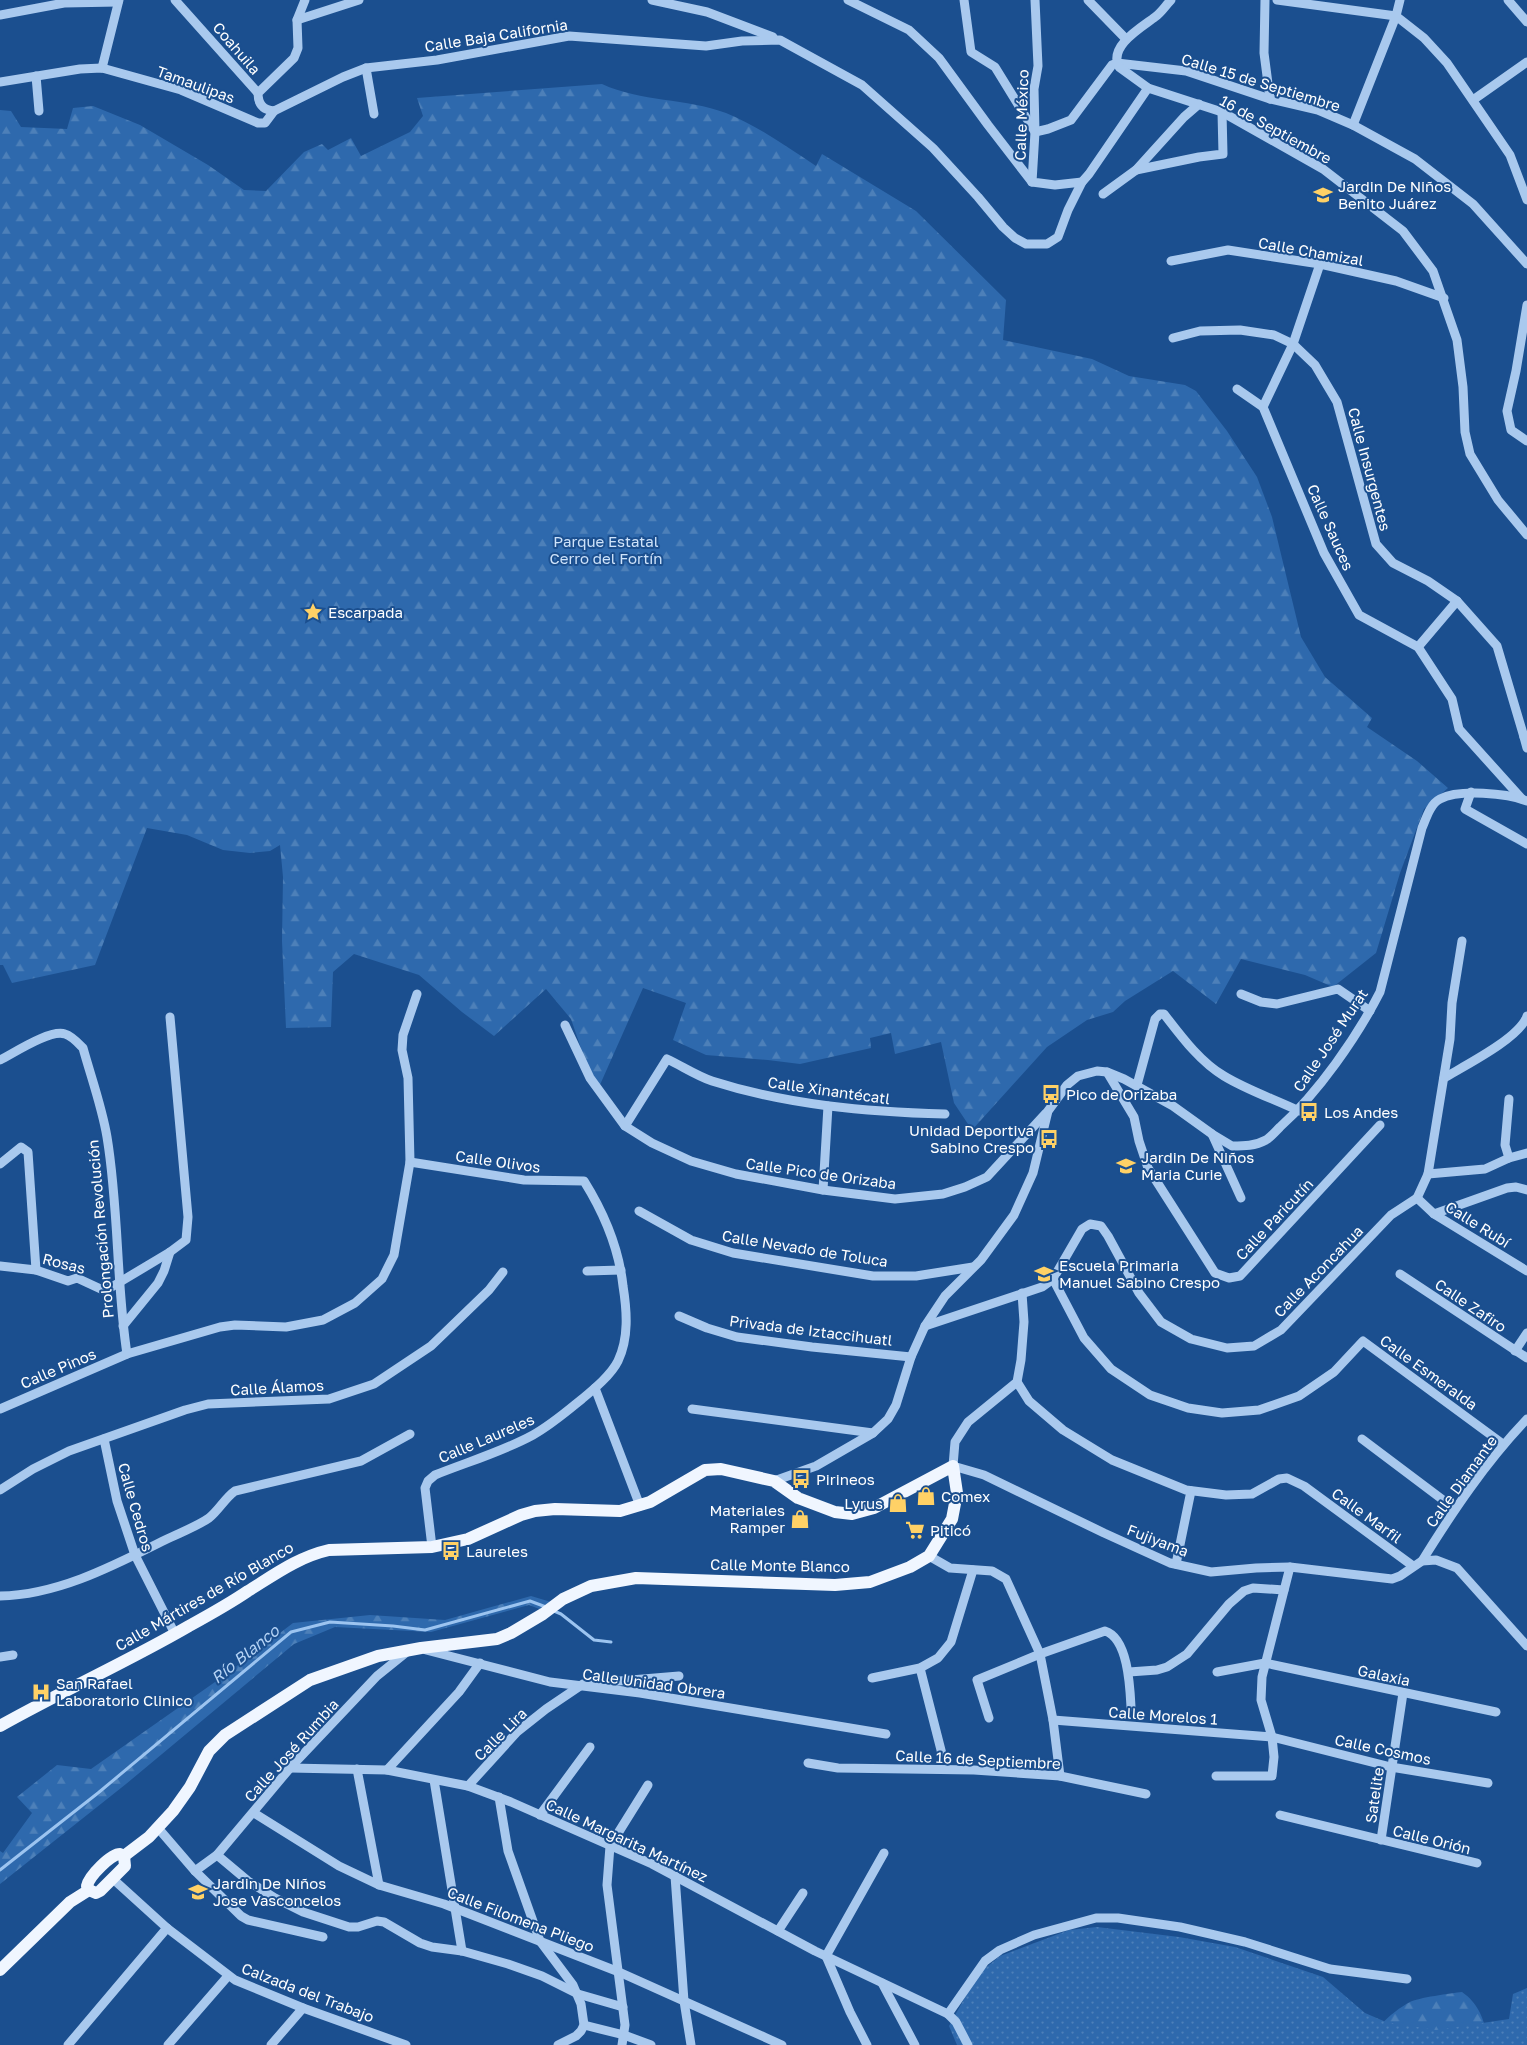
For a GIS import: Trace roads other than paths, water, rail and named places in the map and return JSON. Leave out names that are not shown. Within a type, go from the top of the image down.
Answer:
[{"type":"main road","points":[[774,1481],[798,1498],[835,1512],[852,1514],[874,1508],[953,1466]]},
{"type":"main road","name":"Calle Monte Blanco","points":[[124,1856],[158,1828],[182,1799],[209,1751],[225,1735],[310,1680],[378,1656],[416,1649],[497,1639],[543,1614],[563,1599],[591,1586],[636,1578],[835,1585],[870,1582],[910,1567],[929,1556],[952,1519],[957,1493],[953,1466]]},
{"type":"main road","name":"Calle Mártires de Río Blanco","points":[[0,1726],[175,1634],[229,1604],[298,1560],[314,1553],[329,1550],[432,1547],[468,1539],[521,1515],[535,1511],[555,1509],[620,1511],[640,1506],[705,1470],[721,1469],[774,1481]]},
{"type":"main road","points":[[120,1854],[124,1856],[125,1866],[112,1879],[98,1892],[93,1893],[87,1886],[88,1881],[113,1855],[120,1854]]},
{"type":"main road","points":[[0,1970],[70,1902],[89,1890]]},
{"type":"street","name":"Coahuila","points":[[175,0],[258,93],[258,100],[261,106],[274,111]]},
{"type":"street","points":[[258,93],[294,58],[298,48],[297,20],[305,0]]},
{"type":"street","points":[[297,20],[359,0]]},
{"type":"street","points":[[652,0],[707,12],[780,40],[862,85],[933,148],[1003,227],[1015,238],[1026,244],[1047,244],[1058,237],[1068,210],[1082,182],[1094,168],[1148,88]]},
{"type":"street","points":[[848,0],[909,30],[939,58],[1032,182]]},
{"type":"street","points":[[964,0],[971,52],[996,67],[1035,132],[1048,130],[1071,120],[1108,68],[1117,63],[1118,54],[1126,39],[1156,17],[1168,1]]},
{"type":"street","name":"Calle México","points":[[1035,0],[1038,66],[1034,89],[1035,132],[1032,182],[1055,184],[1082,182]]},
{"type":"street","points":[[1088,0],[1126,39]]},
{"type":"street","points":[[1265,0],[1264,52],[1270,99]]},
{"type":"street","points":[[1277,0],[1396,16],[1424,38],[1447,63],[1510,155],[1527,200]]},
{"type":"street","points":[[1353,125],[1396,16],[1400,0]]},
{"type":"street","points":[[1508,0],[1527,22]]},
{"type":"street","points":[[0,15],[64,2],[118,1],[102,68],[0,82]]},
{"type":"street","name":"Calle Baja California","points":[[274,111],[343,77],[366,68],[437,60],[569,36],[706,46],[742,41],[780,40]]},
{"type":"street","points":[[1473,100],[1527,62]]},
{"type":"street","name":"Calle 15 de Septiembre","points":[[1117,63],[1186,71],[1270,99],[1318,110],[1353,125],[1415,159],[1473,204],[1527,264]]},
{"type":"street","name":"16 de Septiembre","points":[[1117,63],[1122,70],[1148,88],[1222,112],[1323,169],[1403,231],[1433,271],[1444,298],[1457,340],[1463,387],[1465,432],[1470,454],[1498,500],[1527,535]]},
{"type":"street","name":"Tamaulipas","points":[[102,68],[181,90],[258,124],[265,123],[274,111]]},
{"type":"street","points":[[366,68],[374,114]]},
{"type":"street","points":[[36,76],[39,111]]},
{"type":"street","points":[[1103,194],[1136,170],[1184,117],[1199,104]]},
{"type":"street","points":[[1136,170],[1223,154],[1222,112]]},
{"type":"street","name":"Calle Chamizal","points":[[1171,261],[1228,250],[1320,264],[1396,281],[1444,298]]},
{"type":"street","points":[[1237,389],[1263,407],[1293,344],[1320,264]]},
{"type":"street","points":[[1527,306],[1516,371],[1506,411],[1511,430],[1527,441]]},
{"type":"street","name":"Calle Insurgentes","points":[[1173,338],[1200,331],[1240,330],[1274,336],[1293,344],[1315,364],[1337,402],[1376,544],[1393,563],[1428,581],[1458,601],[1497,646],[1526,736]]},
{"type":"street","name":"Calle Sauces","points":[[1263,407],[1324,553],[1358,614],[1418,647],[1452,699],[1459,729],[1525,800]]},
{"type":"street","points":[[1418,647],[1458,601]]},
{"type":"street","points":[[1526,736],[1527,748]]},
{"type":"street","points":[[1471,792],[1465,809],[1527,844]]},
{"type":"street","name":"Calle José Murat","points":[[1107,1072],[1137,1085],[1173,1106],[1232,1146],[1250,1146],[1266,1140],[1298,1111],[1370,1012],[1380,992],[1422,828],[1430,809],[1439,799],[1471,792],[1525,800]]},
{"type":"street","points":[[1417,1198],[1428,1174],[1450,1039],[1452,1003],[1462,941]]},
{"type":"street","points":[[1241,994],[1260,1002],[1277,1004],[1338,989],[1370,1012]]},
{"type":"street","name":"Calle Pinos","points":[[0,1409],[128,1354],[220,1327],[235,1325],[286,1327],[323,1320],[355,1303],[382,1279],[394,1255],[410,1162],[408,1078],[402,1050],[403,1035],[417,994]]},
{"type":"street","points":[[1137,1085],[1155,1019],[1160,1014],[1164,1014],[1184,1039],[1224,1076],[1298,1111]]},
{"type":"street","points":[[1444,1078],[1481,1057],[1518,1030],[1527,1016]]},
{"type":"street","points":[[119,1284],[186,1240],[188,1217],[170,1017]]},
{"type":"street","points":[[565,1025],[590,1078],[625,1126]]},
{"type":"street","name":"Prolongación Revolución","points":[[0,1060],[51,1034],[64,1033],[83,1048],[107,1135],[116,1208],[119,1284],[123,1326],[128,1354]]},
{"type":"street","name":"Calle Xinantécatl","points":[[625,1126],[667,1059],[710,1080],[762,1094],[879,1113],[945,1114]]},
{"type":"street","name":"Calle Pico de Orizaba","points":[[625,1126],[652,1143],[690,1161],[736,1174],[822,1190],[895,1199],[943,1194],[987,1177],[1048,1111],[1067,1085],[1078,1076],[1097,1071],[1107,1072]]},
{"type":"street","name":"Calle Paricutín","points":[[1107,1072],[1134,1117],[1139,1141],[1148,1168],[1215,1273],[1229,1278],[1240,1276],[1380,1124]]},
{"type":"street","points":[[1509,1099],[1505,1145],[1509,1158]]},
{"type":"street","points":[[822,1190],[828,1106]]},
{"type":"street","name":"Calle Pico de Orizaba","points":[[774,1481],[816,1466],[873,1433],[888,1419],[896,1405],[911,1357],[925,1326],[945,1296],[973,1268],[1014,1215],[1033,1173],[1048,1111]]},
{"type":"street","points":[[1212,1134],[1241,1198]]},
{"type":"street","points":[[0,1164],[15,1150],[21,1148],[26,1149],[28,1152],[36,1270]]},
{"type":"street","points":[[1428,1174],[1485,1169],[1509,1158],[1527,1153]]},
{"type":"street","name":"Calle Olivos","points":[[410,1162],[524,1180],[584,1181]]},
{"type":"street","name":"Calle Laureles","points":[[432,1547],[425,1488],[428,1481],[434,1475],[532,1436],[595,1388],[618,1362],[626,1337],[625,1302],[621,1270],[614,1241],[592,1193],[584,1181]]},
{"type":"street","points":[[1434,1214],[1506,1188],[1516,1187],[1527,1190]]},
{"type":"street","name":"Calle Rubí","points":[[1417,1198],[1434,1214],[1527,1271]]},
{"type":"street","name":"Calle Aconcahua","points":[[1053,1279],[1082,1229],[1090,1224],[1101,1226],[1139,1293],[1161,1322],[1191,1339],[1209,1344],[1227,1348],[1254,1346],[1281,1330],[1391,1215],[1417,1198]]},
{"type":"street","name":"Calle Nevado de Toluca","points":[[640,1212],[691,1240],[733,1253],[873,1276],[916,1276],[973,1268]]},
{"type":"street","points":[[123,1326],[158,1283],[170,1252]]},
{"type":"street","name":"Rosas","points":[[0,1266],[36,1270],[68,1281],[77,1278],[102,1290],[108,1290],[119,1284]]},
{"type":"street","points":[[587,1271],[621,1270]]},
{"type":"street","name":"Calle Álamos","points":[[0,1490],[42,1464],[69,1451],[208,1404],[329,1398],[374,1384],[431,1346],[489,1290],[503,1272]]},
{"type":"street","name":"Calle Zafiro","points":[[1400,1274],[1527,1358]]},
{"type":"street","points":[[925,1326],[1042,1287],[1053,1279]]},
{"type":"street","name":"Calle Esmeralda","points":[[1053,1279],[1084,1338],[1111,1369],[1150,1395],[1188,1408],[1222,1413],[1259,1410],[1299,1396],[1334,1372],[1362,1341],[1503,1444]]},
{"type":"street","points":[[953,1466],[955,1442],[968,1422],[1017,1382],[1024,1322],[1022,1293]]},
{"type":"street","name":"Privada de Iztaccihuatl","points":[[679,1316],[707,1328],[737,1337],[911,1357]]},
{"type":"street","points":[[1515,1351],[1527,1333]]},
{"type":"street","name":"Calle Marfil","points":[[1017,1382],[1029,1401],[1063,1430],[1112,1460],[1191,1491],[1226,1495],[1252,1494],[1279,1479],[1287,1478],[1304,1486],[1418,1564]]},
{"type":"street","points":[[595,1388],[640,1506]]},
{"type":"street","points":[[692,1409],[873,1433]]},
{"type":"street","name":"Calle Diamante","points":[[1418,1564],[1455,1509],[1503,1444],[1527,1419]]},
{"type":"street","points":[[0,1596],[23,1595],[54,1589],[135,1555],[209,1518],[228,1496],[235,1491],[360,1461],[410,1434]]},
{"type":"street","name":"Calle Cedros","points":[[104,1439],[117,1501],[135,1555],[175,1634]]},
{"type":"street","points":[[1362,1440],[1455,1509]]},
{"type":"street","name":"Fujiyama","points":[[953,1466],[984,1476],[1104,1533],[1176,1564],[1211,1572],[1290,1567],[1392,1579],[1418,1564]]},
{"type":"street","points":[[1176,1564],[1191,1491]]},
{"type":"street","points":[[929,1556],[950,1568],[992,1571],[1006,1579],[1040,1654],[1053,1720],[1060,1776]]},
{"type":"street","points":[[1418,1564],[1436,1560],[1457,1568],[1527,1646]]},
{"type":"street","points":[[1216,1776],[1272,1776],[1274,1757],[1272,1737],[1261,1700],[1262,1677],[1290,1567]]},
{"type":"street","points":[[872,1678],[920,1668],[938,1658],[951,1642],[973,1570]]},
{"type":"street","points":[[1130,1672],[1157,1670],[1187,1654],[1229,1604],[1244,1591],[1253,1588],[1284,1590]]},
{"type":"street","points":[[989,1718],[977,1680],[1040,1654],[1105,1631],[1114,1636],[1130,1672],[1131,1707]]},
{"type":"street","points":[[1513,1631],[1527,1635]]},
{"type":"street","name":"Calle Unidad Obrera","points":[[416,1649],[480,1663],[550,1682],[640,1692],[886,1734]]},
{"type":"street","name":"Calle José Rumbia","points":[[195,1871],[217,1855],[290,1768],[377,1676],[416,1649]]},
{"type":"street","points":[[0,1657],[13,1656]]},
{"type":"street","points":[[387,1770],[458,1692],[480,1663]]},
{"type":"street","points":[[1217,1672],[1265,1663]]},
{"type":"street","name":"Galaxia","points":[[1265,1663],[1496,1712]]},
{"type":"street","points":[[920,1668],[942,1754]]},
{"type":"street","points":[[579,1686],[588,1682],[628,1681],[680,1676]]},
{"type":"street","name":"Calle Lira","points":[[468,1786],[517,1732],[579,1686]]},
{"type":"street","name":"Satelite","points":[[1381,1840],[1403,1693]]},
{"type":"street","name":"Calle Morelos 1","points":[[1053,1720],[1272,1737]]},
{"type":"street","name":"Calle Cosmos","points":[[1272,1737],[1392,1766],[1488,1783]]},
{"type":"street","points":[[540,1814],[590,1747]]},
{"type":"street","name":"Calle 16 de Septiembre","points":[[808,1762],[838,1768],[974,1770],[1060,1776],[1146,1794]]},
{"type":"street","name":"Calle Margarita Martínez","points":[[290,1768],[387,1770],[468,1786],[499,1797],[675,1876],[826,1956],[948,2014],[956,2022],[968,2045]]},
{"type":"street","points":[[357,1769],[379,1885]]},
{"type":"street","points":[[434,1780],[462,1951]]},
{"type":"street","points":[[622,2045],[625,2025],[620,1972],[607,1885],[610,1846],[648,1785]]},
{"type":"street","points":[[499,1797],[508,1851],[540,1941],[578,1994],[584,2024],[576,2036],[558,2045]]},
{"type":"street","name":"Calle Filomena Pliego","points":[[254,1813],[339,1866],[379,1885],[454,1908],[620,1972],[782,2045]]},
{"type":"street","name":"Calle Orión","points":[[1280,1816],[1477,1863]]},
{"type":"street","points":[[158,1828],[195,1871],[241,1916],[248,1920],[323,1937]]},
{"type":"street","points":[[867,2045],[850,2012],[826,1956],[884,1853]]},
{"type":"street","points":[[217,1855],[248,1881],[275,1898],[304,1912],[336,1923],[358,1927],[377,1921],[384,1922],[432,1948],[462,1951],[508,1964],[542,1976],[578,1994],[623,2007]]},
{"type":"street","points":[[675,1876],[684,2001],[691,2045]]},
{"type":"street","name":"Calzada del Trabajo","points":[[112,1879],[167,1928],[228,1976],[303,2008],[406,2045]]},
{"type":"street","points":[[778,1931],[803,1893]]},
{"type":"street","points":[[948,2014],[985,1961],[1000,1950],[1034,1935],[1096,1918],[1118,1918],[1180,1927],[1245,1942],[1330,1969],[1407,1979]]},
{"type":"street","points":[[68,2045],[167,1928]]},
{"type":"street","points":[[168,2045],[228,1976]]},
{"type":"street","points":[[882,1983],[915,2045]]},
{"type":"street","points":[[271,2045],[303,2008]]},
{"type":"street","points":[[584,2024],[651,2045]]},
{"type":"street","points":[[379,2045],[385,2037]]},
{"type":"waterway","name":"Río Blanco","points":[[0,1870],[98,1793],[291,1632],[330,1622],[425,1630],[530,1601],[546,1607]]},
{"type":"waterway","name":"Río Blanco","points":[[554,1611],[561,1614],[594,1640],[611,1642]]},
{"type":"place","name":"Jardin De Niños Benito Juárez","points":[[1323,195]]},
{"type":"place","name":"Escarpada","points":[[313,612]]},
{"type":"place","name":"Pico de Orizaba","points":[[1051,1094]]},
{"type":"place","name":"Los Andes","points":[[1309,1112]]},
{"type":"place","name":"Unidad Deportiva Sabino Crespo","points":[[1049,1139]]},
{"type":"place","name":"Jardin De Niños Maria Curie","points":[[1126,1166]]},
{"type":"place","name":"Escuela Primaria Manuel Sabino Crespo","points":[[1044,1274]]},
{"type":"place","name":"Pirineos","points":[[801,1479]]},
{"type":"place","name":"Comex","points":[[926,1496]]},
{"type":"place","name":"Lyrus","points":[[898,1503]]},
{"type":"place","name":"Materiales Ramper","points":[[800,1519]]},
{"type":"place","name":"Piticó","points":[[915,1530]]},
{"type":"place","name":"Laureles","points":[[451,1551]]},
{"type":"place","name":"San Rafael Laboratorio Clinico","points":[[41,1692]]},
{"type":"place","name":"Jardin De Niños Jose Vasconcelos","points":[[198,1892]]},
{"type":"park label","name":"Parque Estatal Cerro del Fortín","points":[[606,550]]}]
